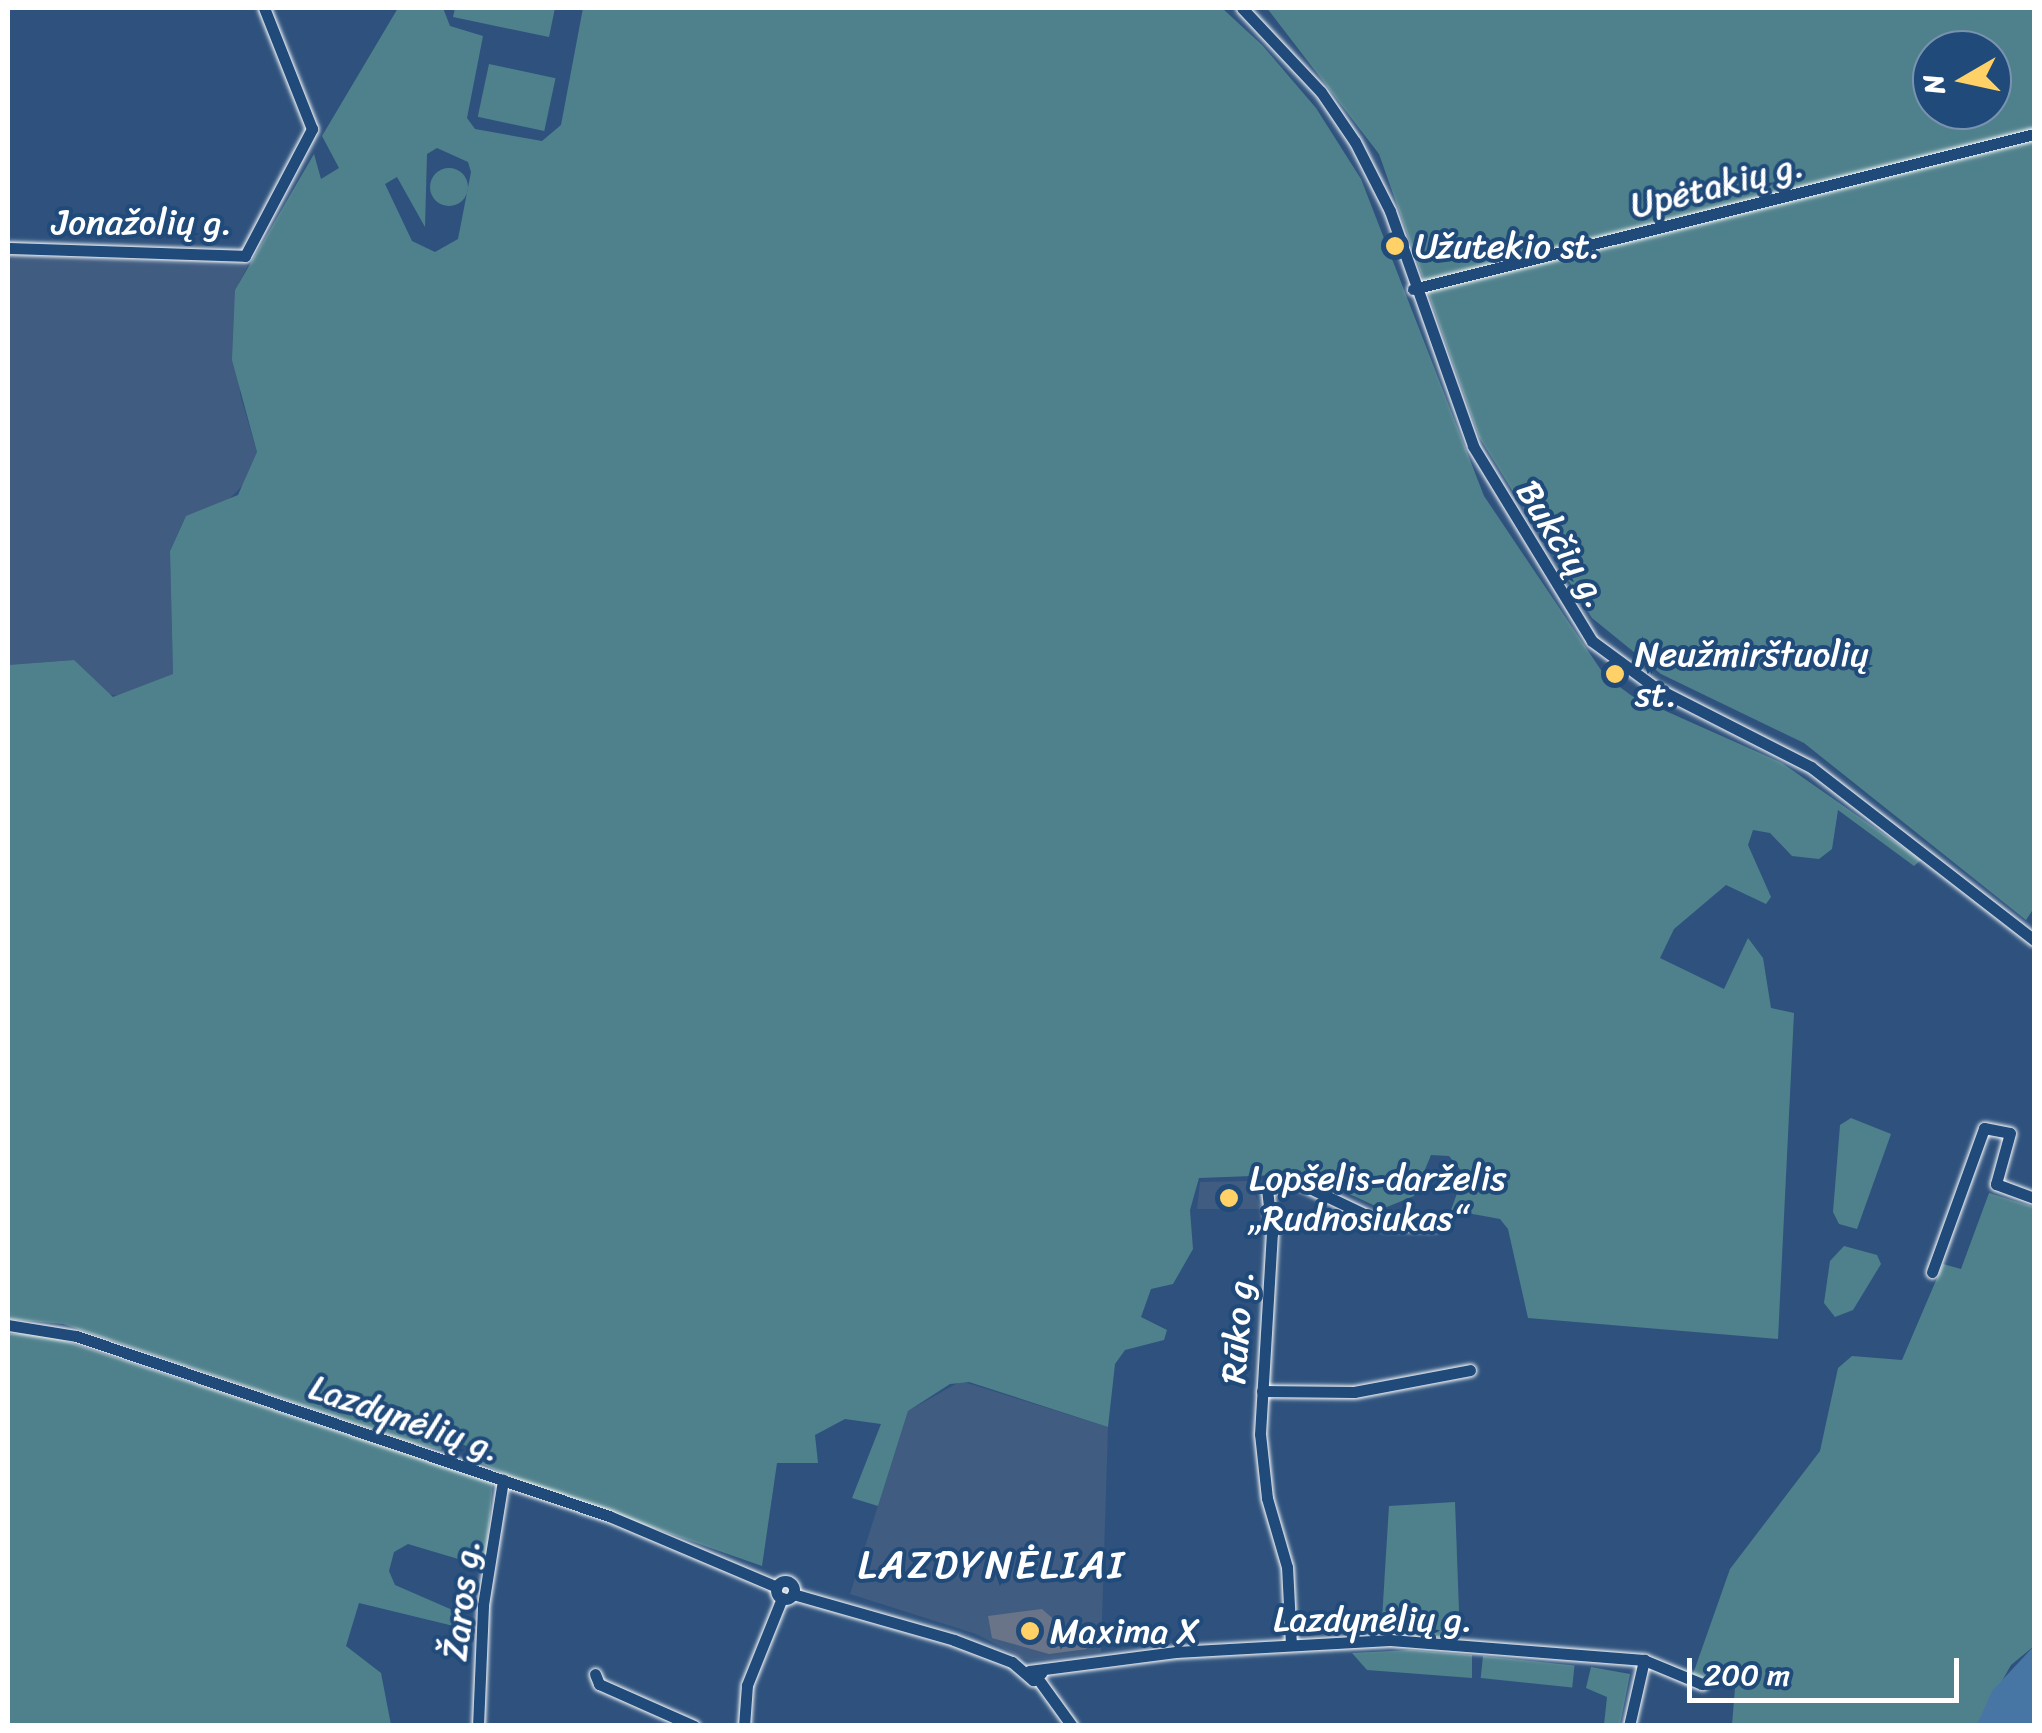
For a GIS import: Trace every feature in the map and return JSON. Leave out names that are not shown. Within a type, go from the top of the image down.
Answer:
[{"type":"street","name":"Jonažolių g.","points":[[8,248],[244,256],[312,129],[264,8]]},
{"type":"street","name":"Bukčių g.","points":[[1242,8],[1322,92],[1355,142],[1390,211],[1413,289],[1473,446],[1592,641],[1656,688],[1811,766],[2034,940]]},
{"type":"street","name":"Upėtakių g.","points":[[1413,289],[2034,134]]},
{"type":"street","points":[[1932,1272],[1984,1128],[2010,1132],[1996,1184],[2034,1198]]},
{"type":"street","name":"Rūko g.","points":[[1291,1645],[1287,1567],[1263,1476],[1262,1391],[1272,1234],[1266,1189],[1297,1182],[1385,1224],[1434,1225]]},
{"type":"street","name":"Lazdynėlių g.","points":[[8,1326],[76,1336],[503,1480],[697,1548],[784,1593],[942,1636],[1036,1674],[1176,1652],[1291,1645],[1479,1644],[1644,1660],[1702,1684]]},
{"type":"street","points":[[1262,1391],[1367,1391],[1470,1370]]},
{"type":"street","name":"Žaros g.","points":[[478,1726],[483,1606],[503,1480]]},
{"type":"street","points":[[744,1726],[747,1685],[784,1593]]},
{"type":"street","points":[[1628,1726],[1644,1660]]},
{"type":"street","points":[[595,1674],[600,1684],[694,1726]]},
{"type":"street","points":[[1036,1674],[1072,1726]]},
{"type":"shaded area","points":[[8,255],[248,266],[235,290],[240,394],[257,452],[251,477],[223,505],[186,516],[170,550],[173,674],[125,697],[102,693],[74,660],[8,665]]},
{"type":"shaded area","name":"Lopšelis-darželis „Rudnosiukas“","points":[[1248,1181],[1262,1209],[1197,1209],[1200,1182]]},
{"type":"shaded area","points":[[961,1381],[1108,1427],[1101,1652],[1029,1661],[976,1634],[850,1594],[908,1411]]},
{"type":"shaded area","points":[[2034,1646],[2034,1725],[1977,1725],[1992,1691]]},
{"type":"green space","points":[[398,8],[443,8],[450,26],[483,36],[467,118],[475,129],[542,141],[561,125],[583,8],[1222,8],[1262,45],[1316,108],[1361,179],[1484,496],[1605,676],[1632,696],[1782,763],[1921,860],[1914,866],[1838,810],[1832,849],[1819,859],[1792,856],[1770,833],[1753,830],[1748,845],[1771,897],[1766,904],[1726,885],[1674,929],[1660,958],[1724,989],[1748,938],[1763,958],[1771,1008],[1794,1013],[1778,1339],[1528,1318],[1508,1229],[1500,1219],[1451,1210],[1464,1174],[1449,1156],[1431,1155],[1414,1196],[1382,1209],[1306,1174],[1199,1178],[1190,1210],[1193,1249],[1173,1284],[1151,1289],[1141,1317],[1167,1330],[1164,1340],[1125,1350],[1115,1364],[1108,1427],[969,1382],[950,1384],[908,1411],[878,1506],[852,1498],[881,1424],[845,1419],[815,1435],[818,1463],[777,1463],[762,1566],[531,1485],[468,1458],[470,1447],[446,1439],[441,1450],[416,1444],[63,1324],[8,1319],[8,665],[74,660],[113,697],[173,674],[170,551],[186,516],[238,495],[257,452],[232,360],[235,290],[314,154],[321,179],[339,168],[322,136]],"holes":[[[437,148],[468,162],[471,172],[458,239],[435,252],[412,241],[385,184],[397,177],[425,227],[427,154]]]},
{"type":"green space","points":[[455,8],[555,8],[549,37],[453,17]]},
{"type":"green space","points":[[1267,8],[2034,8],[2034,908],[2026,920],[1804,743],[1661,674],[1592,618],[1479,437],[1379,154]]},
{"type":"green space","points":[[489,64],[556,78],[544,131],[478,117]]},
{"type":"green space","points":[[449,168],[463,173],[468,187],[463,201],[449,206],[435,201],[430,187],[435,173]]},
{"type":"green space","points":[[1851,1118],[1891,1134],[1857,1229],[1839,1224],[1833,1212],[1840,1125]]},
{"type":"green space","points":[[1989,1193],[2034,1207],[2034,1646],[2011,1665],[1977,1725],[1732,1725],[1735,1688],[1693,1674],[1730,1569],[1820,1451],[1838,1368],[1852,1356],[1902,1360],[1943,1264],[1961,1269]]},
{"type":"green space","points":[[1844,1246],[1877,1255],[1881,1264],[1853,1310],[1835,1317],[1824,1303],[1830,1261]]},
{"type":"green space","points":[[41,1333],[493,1483],[485,1567],[408,1544],[394,1552],[389,1571],[395,1585],[464,1615],[462,1628],[359,1603],[346,1646],[381,1673],[391,1725],[8,1726],[8,1334]]},
{"type":"green space","points":[[1455,1502],[1460,1638],[1381,1635],[1389,1506]]},
{"type":"green space","points":[[1410,1650],[1472,1655],[1472,1678],[1367,1670],[1352,1653]]},
{"type":"green space","points":[[1483,1656],[1574,1666],[1572,1687],[1481,1678]]},
{"type":"green space","points":[[1591,1667],[1630,1674],[1620,1725],[1604,1725],[1607,1697],[1586,1688]]},
{"type":"building","name":"Maxima X","points":[[1042,1609],[1087,1649],[1049,1654],[992,1638],[988,1616]]},
{"type":"place","name":"Užutekio st.","points":[[1395,246]]},
{"type":"place","name":"Neužmirštuolių st.","points":[[1615,674]]},
{"type":"place","name":"Lopšelis-darželis „Rudnosiukas“","points":[[1229,1198]]},
{"type":"place","name":"Maxima X","points":[[1030,1631]]},
{"type":"district","name":"LAZDYNĖLIAI","points":[[992,1565]]}]
